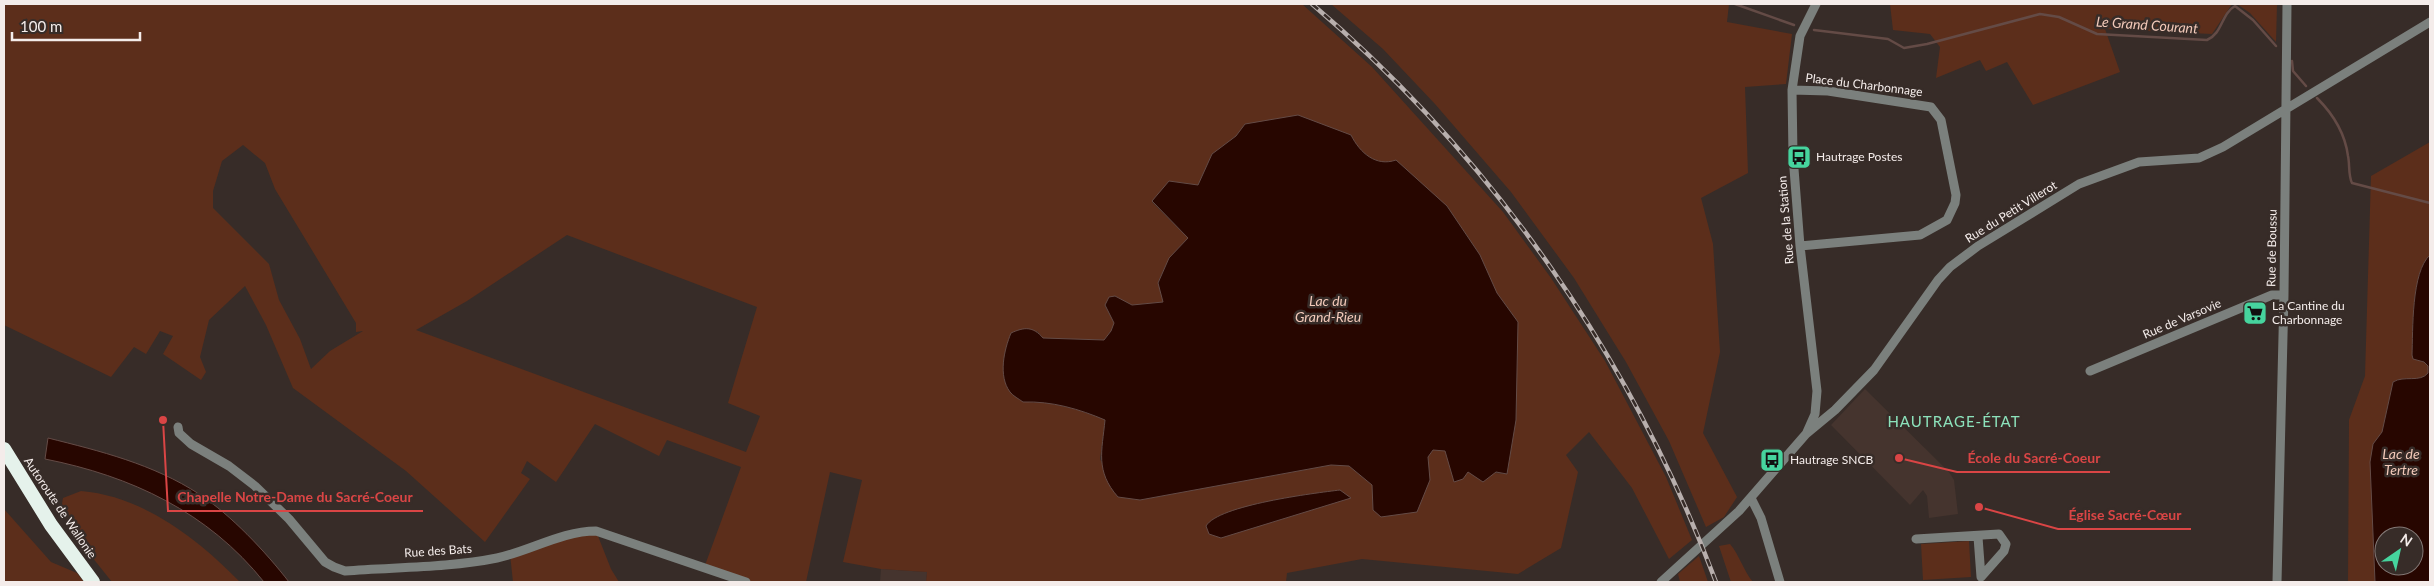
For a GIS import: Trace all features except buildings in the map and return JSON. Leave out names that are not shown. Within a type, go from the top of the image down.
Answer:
[{"type":"highway","name":"Autoroute de Wallonie","points":[[4,449],[51,525],[93,582]]},
{"type":"street","name":"Rue de la Station","points":[[1806,434],[1815,414],[1817,391],[1800,246],[1793,156],[1792,90],[1800,36],[1816,4]]},
{"type":"street","name":"Rue de Boussu","points":[[2277,582],[2284,295],[2287,4]]},
{"type":"street","name":"Rue du Petit Villerot","points":[[1661,582],[1739,511],[1806,434],[1835,410],[1874,370],[1950,267],[1978,246],[2079,184],[2139,162],[2199,158],[2223,147],[2430,22]]},
{"type":"street","name":"Place du Charbonnage","points":[[1792,90],[1828,91],[1931,107],[1941,120],[1956,195],[1956,203],[1947,220],[1920,235],[1800,246]]},
{"type":"street","name":"Rue de Varsovie","points":[[2090,371],[2272,295],[2284,295]]},
{"type":"street","name":"Rue des Bats","points":[[178,426],[179,434],[190,444],[229,466],[255,486],[289,519],[314,550],[334,568],[345,570],[466,563],[498,557],[581,531],[596,531],[746,582]]},
{"type":"street","points":[[1751,498],[1761,518],[1780,582]]},
{"type":"street","points":[[1916,539],[1978,537],[1999,534],[2006,544],[2004,552],[1981,580]]},
{"type":"street","points":[[1978,537],[1981,580]]},
{"type":"shaded area","points":[[4,4],[1302,4],[1372,67],[1503,212],[1551,278],[1605,361],[1666,477],[1692,540],[1669,559],[1632,488],[1589,432],[1566,455],[1578,472],[1561,548],[1518,574],[1362,559],[1287,573],[1286,582],[926,582],[927,572],[881,569],[843,562],[862,480],[830,472],[806,582],[746,582],[704,568],[741,467],[667,440],[659,456],[595,424],[556,482],[527,461],[521,473],[530,479],[485,542],[406,471],[293,388],[266,325],[245,286],[209,320],[200,357],[206,372],[201,380],[163,354],[173,336],[160,331],[146,354],[134,347],[111,377],[4,325]],"holes":[[[1245,124],[1351,135],[1357,147],[1373,160],[1386,164],[1447,206],[1480,255],[1497,293],[1518,322],[1516,420],[1507,474],[1468,471],[1445,450],[1433,450],[1428,457],[1430,480],[1373,510],[1372,485],[1349,466],[1331,465],[1140,500],[1118,497],[1100,459],[1105,420],[1065,406],[1023,402],[1037,331],[1043,338],[1104,340],[1114,323],[1105,306],[1115,296],[1132,305],[1163,302],[1158,282],[1169,258],[1188,238],[1152,202],[1169,181],[1198,185],[1212,154],[1236,136]],[[243,145],[265,163],[275,189],[356,323],[356,332],[363,331],[330,351],[311,369],[300,339],[279,300],[269,264],[213,208],[213,191],[222,161]],[[567,235],[757,307],[728,403],[760,416],[746,452],[416,330],[467,301]]]},
{"type":"shaded area","points":[[1331,4],[1729,4],[1727,22],[1792,34],[1786,84],[1745,87],[1748,173],[1701,198],[1713,244],[1720,352],[1703,433],[1737,497],[1724,517],[1706,527],[1669,441],[1626,362],[1574,278],[1511,192],[1435,104],[1383,49]]},
{"type":"shaded area","points":[[1890,4],[2232,4],[2212,34],[2105,29],[2120,72],[2033,105],[2007,62],[1986,71],[1980,60],[1936,78],[1940,47],[1930,34],[1893,30]]},
{"type":"shaded area","points":[[2237,4],[2277,4],[2276,42],[2250,13]]},
{"type":"shaded area","points":[[2430,142],[2430,255],[2419,274],[2416,288],[2412,355],[2414,359],[2424,362],[2428,366],[2428,373],[2421,378],[2402,379],[2393,382],[2382,432],[2373,444],[2375,582],[2348,582],[2349,420],[2365,376],[2371,176]]},
{"type":"shaded area","points":[[1865,389],[1949,472],[1954,480],[1958,514],[1929,518],[1927,496],[1923,490],[1910,505],[1831,425]]},
{"type":"shaded area","points":[[81,491],[126,501],[168,522],[206,550],[240,582],[112,582],[92,557],[61,510],[63,498]]},
{"type":"shaded area","points":[[4,509],[51,562],[77,573],[84,582],[4,582]]},
{"type":"shaded area","points":[[596,531],[611,569],[619,582],[513,582],[510,554]]},
{"type":"shaded area","points":[[1969,541],[1971,577],[1923,580],[1921,544]]},
{"type":"shaded area","points":[[1730,544],[1753,582],[1731,582],[1719,546]]},
{"type":"shaded area","points":[[1699,556],[1708,582],[1680,582],[1678,574]]},
{"type":"shaded area","points":[[881,569],[927,572],[926,582],[880,582]]},
{"type":"water","name":"Lac du Grand-Rieu","points":[[1298,115],[1351,135],[1364,153],[1375,160],[1389,162],[1396,160],[1447,206],[1480,255],[1497,293],[1518,322],[1516,420],[1507,474],[1496,472],[1483,482],[1468,472],[1463,479],[1454,482],[1445,451],[1433,450],[1428,457],[1430,480],[1417,512],[1381,517],[1373,510],[1372,485],[1349,466],[1331,465],[1140,500],[1118,497],[1106,478],[1103,469],[1102,451],[1105,420],[1065,406],[1023,402],[1014,396],[1006,386],[1003,363],[1011,333],[1028,329],[1036,331],[1043,338],[1104,340],[1114,323],[1105,305],[1109,297],[1115,296],[1132,305],[1163,302],[1158,283],[1169,258],[1188,238],[1152,201],[1169,181],[1198,185],[1212,154],[1236,136],[1245,124]]},
{"type":"water","name":"Lac de Tertre","points":[[2430,255],[2430,582],[2375,582],[2375,576],[2424,576],[2424,526],[2374,526],[2374,558],[2370,462],[2373,444],[2382,432],[2393,382],[2402,379],[2421,378],[2428,373],[2428,366],[2424,362],[2413,359],[2412,355],[2414,302],[2419,274]]},
{"type":"water","points":[[48,438],[145,467],[163,474],[199,494],[223,512],[247,534],[289,582],[264,582],[242,557],[218,536],[193,517],[166,501],[108,476],[77,466],[45,459]]},
{"type":"water","points":[[1340,490],[1351,498],[1221,538],[1209,534],[1206,526],[1214,519],[1228,512],[1247,506],[1290,497]]},
{"type":"waterway","name":"Le Grand Courant","points":[[1735,4],[1794,25]]},
{"type":"waterway","name":"Le Grand Courant","points":[[1814,30],[1888,39],[1904,48],[1927,44],[2040,14],[2059,17],[2097,34],[2207,40],[2216,33],[2230,9],[2235,6],[2253,20],[2276,46]]},
{"type":"waterway","points":[[2292,61],[2293,71],[2306,86]]},
{"type":"waterway","name":"Le Grand Courant","points":[[2317,98],[2333,117],[2344,139],[2352,183],[2430,203]]},
{"type":"railway","points":[[1312,4],[1378,64],[1440,128],[1498,196],[1551,268],[1599,342],[1643,419],[1682,499],[1716,582]]},
{"type":"place","name":"Hautrage Postes","points":[[1799,157]]},
{"type":"place","name":"La Cantine du Charbonnage","points":[[2255,313]]},
{"type":"place","name":"Chapelle Notre-Dame du Sacré-Coeur","points":[[163,420]]},
{"type":"place","name":"École du Sacré-Coeur","points":[[1899,458]]},
{"type":"place","name":"Hautrage SNCB","points":[[1772,460]]},
{"type":"place","name":"Église Sacré-Cœur","points":[[1979,507]]},
{"type":"district","name":"HAUTRAGE-ÉTAT","points":[[1954,422]]}]
